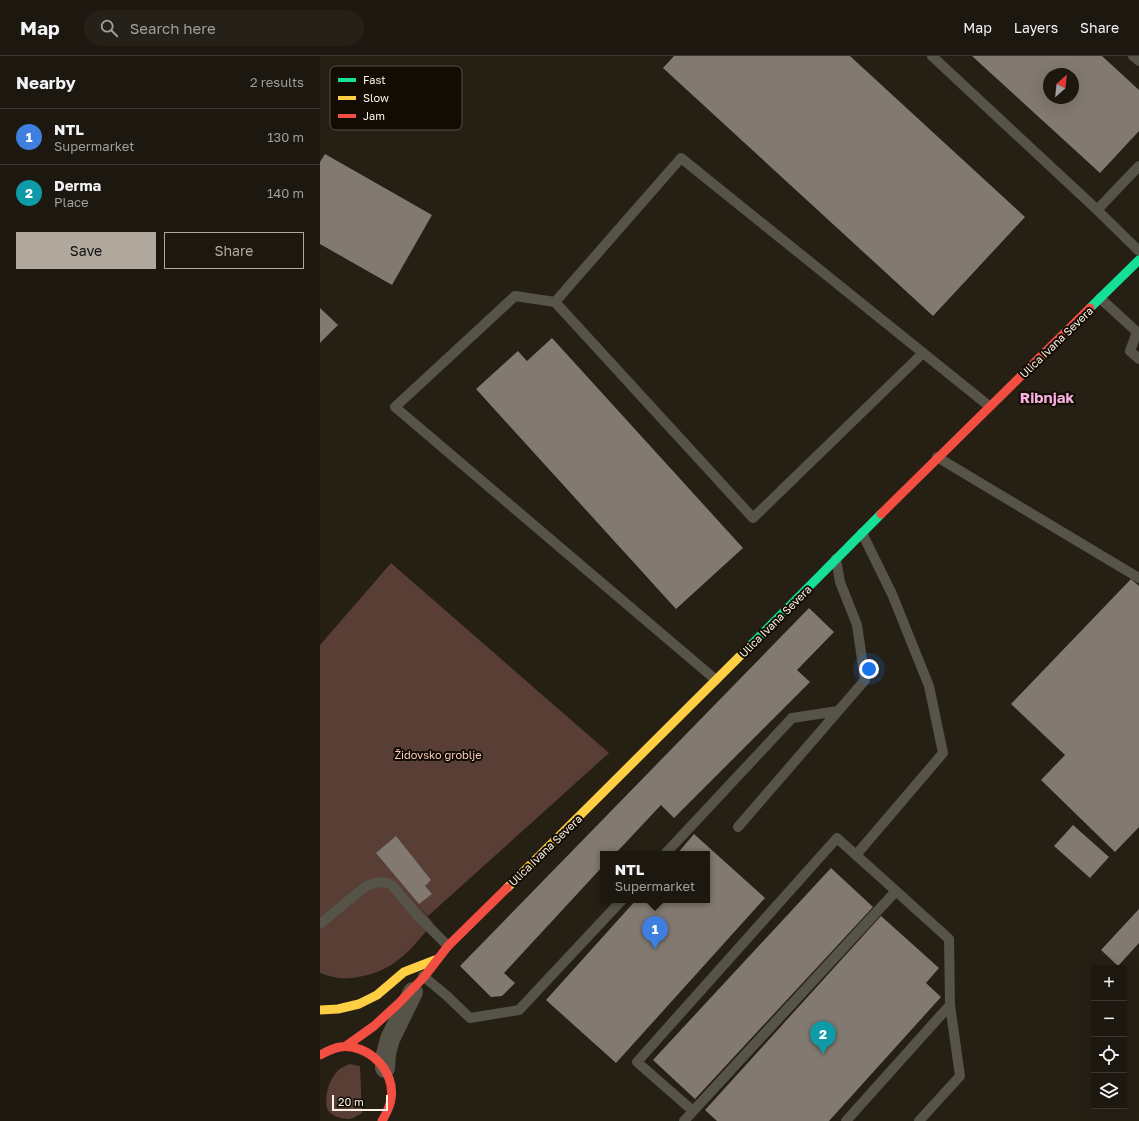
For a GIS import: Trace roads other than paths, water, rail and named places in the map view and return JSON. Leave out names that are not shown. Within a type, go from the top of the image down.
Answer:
[{"type":"street","name":"Ulica Ivana Severa","points":[[346,1046],[363,1036],[419,981],[448,946],[716,680],[937,457],[1139,260]]},
{"type":"street","points":[[320,1010],[338,1009],[359,1004],[377,995],[404,972],[435,960]]},
{"type":"street","name":"Ulica Ivana Severa","points":[[385,1068],[386,1054],[390,1039],[419,981]]},
{"type":"street","points":[[320,1042],[334,1048]]},
{"type":"street","points":[[320,1055],[334,1048],[346,1046],[358,1048],[368,1052],[378,1059],[385,1068],[390,1080],[392,1092],[391,1105],[382,1121]]},
{"type":"street","points":[[391,1105],[395,1116]]},
{"type":"lane","points":[[932,56],[1139,251]]},
{"type":"lane","points":[[1134,56],[1139,61]]},
{"type":"lane","points":[[555,302],[681,158],[989,406]]},
{"type":"lane","points":[[1097,210],[1139,166]]},
{"type":"lane","points":[[716,680],[395,407],[515,296],[555,302],[753,518],[923,353]]},
{"type":"lane","points":[[1100,298],[1138,331],[1130,351],[1139,359]]},
{"type":"lane","points":[[937,457],[1139,578]]},
{"type":"lane","points":[[856,855],[943,753],[929,686],[892,594],[862,533]]},
{"type":"lane","points":[[738,827],[865,680],[857,625],[840,582],[836,559]]},
{"type":"lane","points":[[668,851],[792,718],[838,711]]},
{"type":"lane","points":[[693,1111],[637,1062],[836,838],[949,939],[950,1005],[960,1076],[919,1121]]},
{"type":"lane","points":[[320,924],[366,886],[383,882],[391,884],[418,916],[448,946]]},
{"type":"lane","points":[[684,1121],[896,891]]},
{"type":"lane","points":[[419,981],[446,995],[470,1018],[519,1010],[619,903]]},
{"type":"lane","points":[[846,1121],[950,1005]]},
{"type":"place","name":"NTL","points":[[655,949]]},
{"type":"place","name":"Derma","points":[[823,1054]]},
{"type":"district","name":"Ribnjak","points":[[1047,397]]},
{"type":"park label","name":"Židovsko groblje","points":[[438,754]]}]
